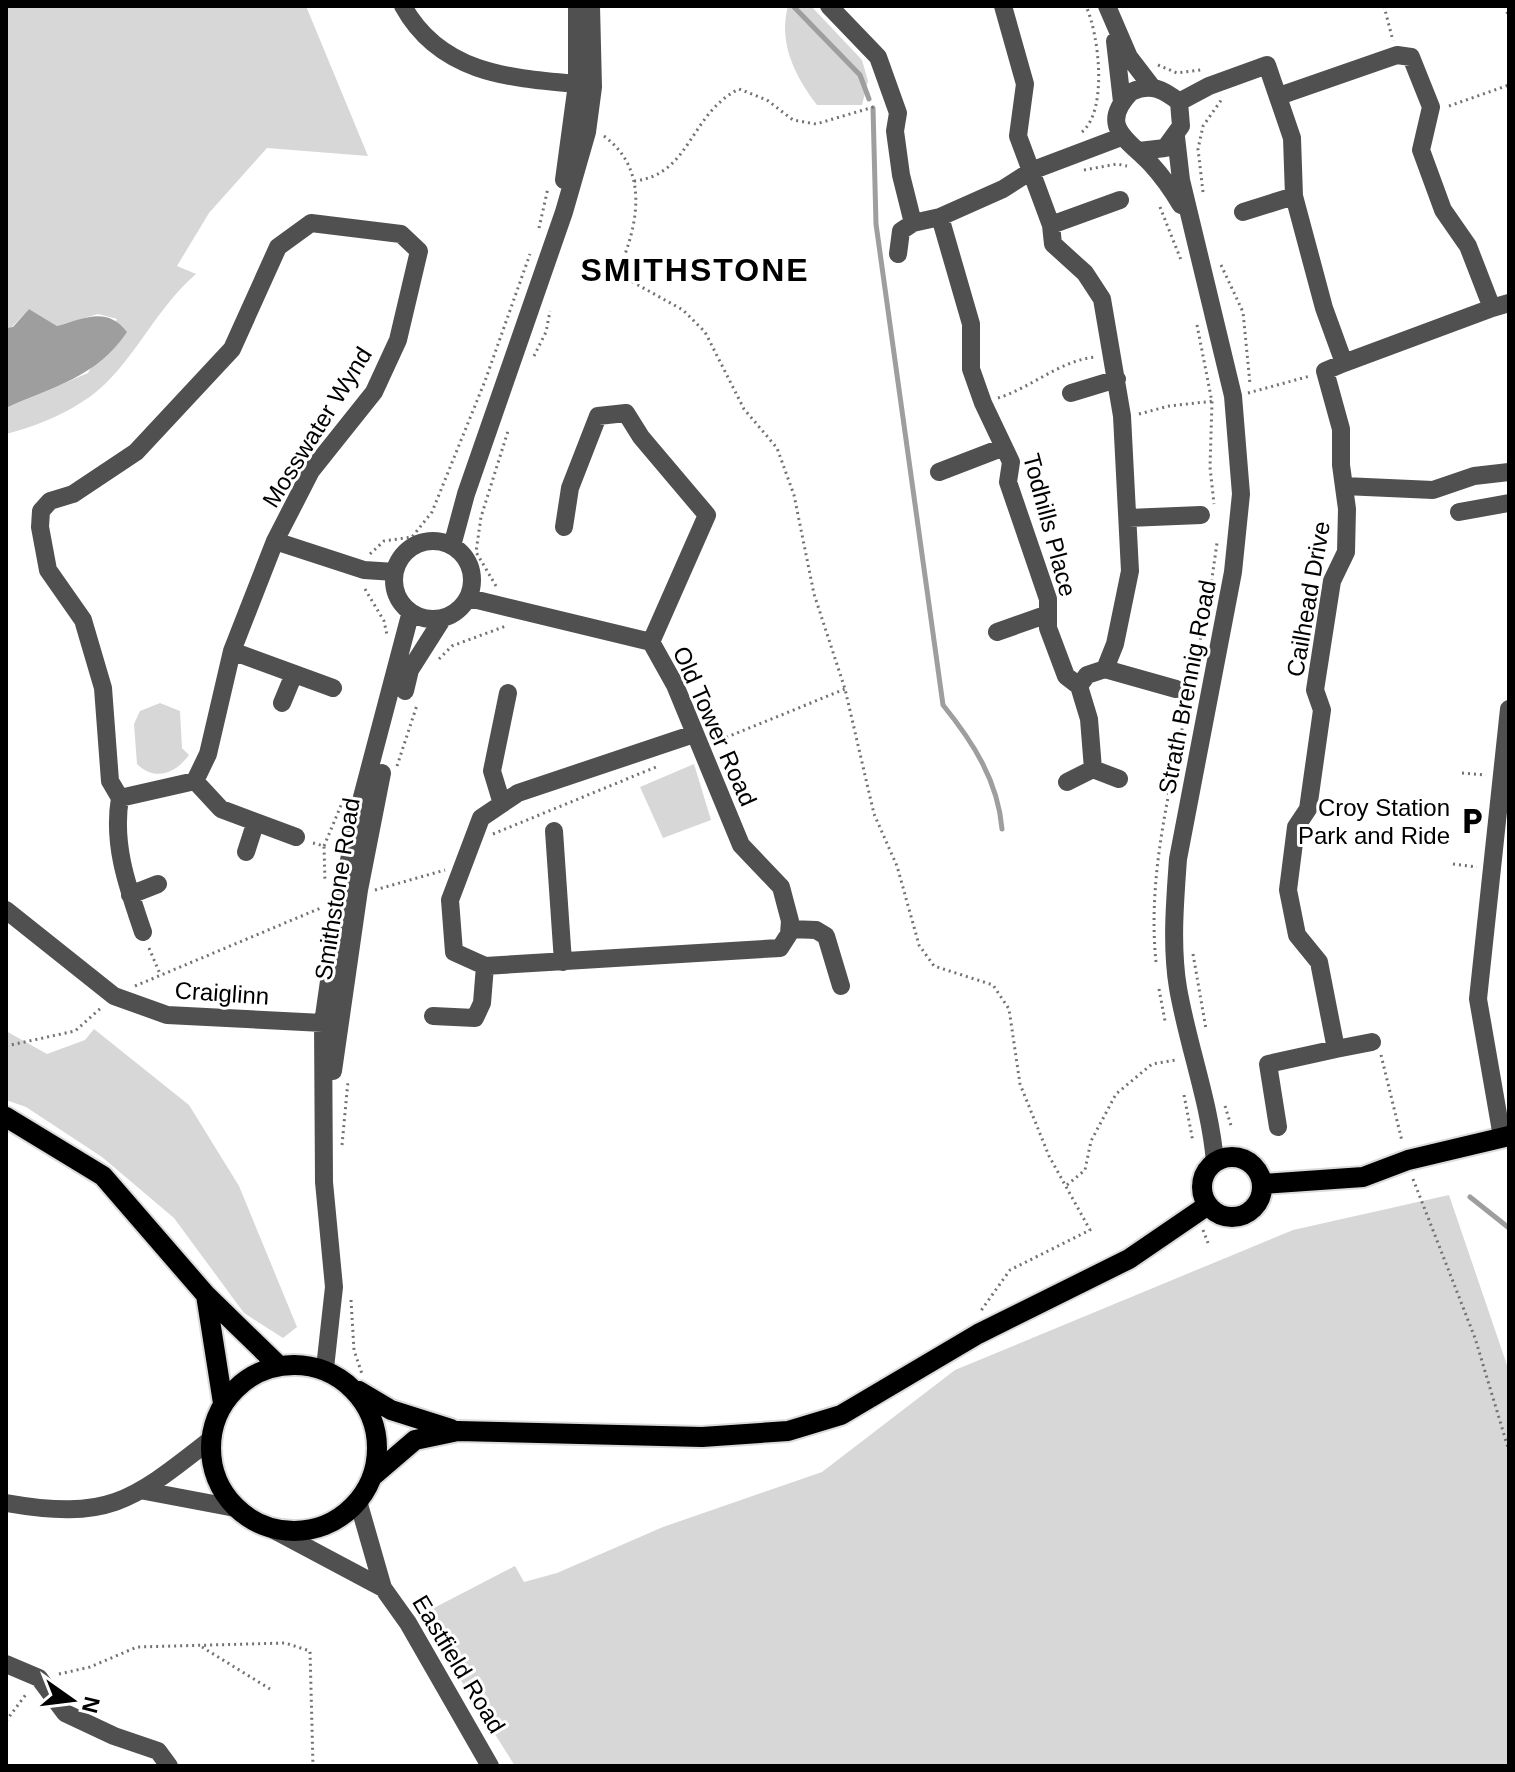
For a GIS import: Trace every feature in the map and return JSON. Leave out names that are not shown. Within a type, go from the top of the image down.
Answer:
[{"type":"main road","points":[[6,1117],[103,1176],[206,1295],[279,1366]]},
{"type":"main road","points":[[1263,1184],[1363,1177],[1405,1150],[1505,1136]]},
{"type":"main road","points":[[1224,1158],[1244,1159],[1258,1171],[1263,1184],[1256,1206],[1240,1216],[1224,1216],[1208,1205],[1202,1184],[1215,1162],[1224,1158]]},
{"type":"main road","points":[[458,1431],[391,1410],[325,1368],[279,1366],[258,1372],[239,1385],[223,1403],[210,1440],[213,1471],[220,1489],[235,1508],[256,1523],[274,1530],[296,1532],[326,1525],[358,1501],[373,1476],[415,1440],[458,1431],[702,1437],[801,1427],[841,1415],[978,1334],[1129,1259],[1208,1205]]},
{"type":"main road","points":[[206,1295],[223,1403]]},
{"type":"main road","points":[[345,1383],[370,1414],[377,1439],[373,1476]]},
{"type":"street","points":[[403,6],[425,35],[460,63],[502,76],[577,84],[584,82],[592,12]]},
{"type":"street","points":[[557,227],[577,84],[577,6]]},
{"type":"street","points":[[829,6],[878,57],[898,113],[895,131],[901,175],[913,223]]},
{"type":"street","points":[[1003,6],[1025,84],[1018,136],[1051,225],[1053,244],[1085,273],[1102,299],[1114,356],[1122,416],[1130,571],[1115,644],[1105,669]]},
{"type":"street","points":[[452,546],[466,494],[587,132],[593,87],[592,12]]},
{"type":"street","points":[[1109,14],[1129,57],[1152,87],[1179,102],[1267,65],[1292,138],[1294,196],[1324,308],[1344,363]]},
{"type":"street","points":[[1109,14],[1122,102]]},
{"type":"street","points":[[1279,96],[1398,55],[1406,54],[1415,62],[1430,113],[1421,150],[1443,210],[1468,246],[1500,305],[1325,371]]},
{"type":"street","points":[[898,254],[901,231],[913,223],[940,217],[1003,189],[1031,171],[1121,137],[1117,112],[1122,102],[1131,92],[1152,87]]},
{"type":"street","name":"Strath Brennig Road","points":[[1179,102],[1181,126],[1176,137],[1181,180],[1242,394],[1241,494],[1233,572],[1178,859],[1174,903],[1178,985],[1213,1133],[1215,1162]]},
{"type":"street","name":"Strath Brennig Road","points":[[1121,137],[1164,177],[1191,221]]},
{"type":"street","points":[[1139,151],[1154,152],[1176,137]]},
{"type":"street","points":[[1243,212],[1294,196]]},
{"type":"street","points":[[1051,225],[1120,200]]},
{"type":"street","name":"Todhills Place","points":[[940,217],[971,324],[971,369],[983,403],[1011,462],[1008,482],[1048,599],[1048,628],[1066,676],[1079,686],[1089,719],[1093,769]]},
{"type":"street","name":"Mosswater Wynd","points":[[120,798],[110,781],[103,688],[83,620],[48,570],[40,527],[41,511],[50,501],[73,494],[136,452],[232,349],[278,247],[311,223],[401,234],[419,251],[398,340],[374,392],[311,471],[275,541],[232,651],[208,754],[195,781]]},
{"type":"street","name":"Cailhead Drive","points":[[1325,371],[1341,429],[1346,552],[1332,581],[1315,690],[1322,710],[1308,809],[1296,827],[1288,890],[1297,935],[1319,962],[1336,1049]]},
{"type":"street","points":[[1071,393],[1117,379]]},
{"type":"street","points":[[564,527],[570,488],[598,416],[626,413],[641,437],[707,515],[651,642]]},
{"type":"street","name":"Todhills Place","points":[[939,472],[1004,447]]},
{"type":"street","points":[[1344,486],[1433,490],[1474,476],[1506,473],[1509,495]]},
{"type":"street","points":[[1459,512],[1509,503]]},
{"type":"street","points":[[1128,518],[1201,515]]},
{"type":"street","name":"Mosswater Wynd","points":[[275,541],[356,567],[395,572]]},
{"type":"street","points":[[443,618],[410,615],[399,601],[395,572],[404,553],[416,544],[429,541],[452,546],[469,563],[473,580],[469,598]]},
{"type":"street","name":"Old Tower Road","points":[[469,598],[651,642],[675,685],[741,845],[781,887],[788,905],[790,929]]},
{"type":"street","name":"Smithstone Road","points":[[324,1182],[334,1060],[377,791],[410,670],[443,618],[455,614],[469,598]]},
{"type":"street","name":"Todhills Place","points":[[997,632],[1048,614]]},
{"type":"street","name":"Smithstone Road","points":[[325,1368],[334,1287],[324,1182],[323,1023],[333,897],[410,615]]},
{"type":"street","points":[[232,651],[333,688]]},
{"type":"street","points":[[1079,686],[1087,675],[1105,669],[1176,689]]},
{"type":"street","points":[[282,703],[294,674]]},
{"type":"street","points":[[502,804],[492,771],[508,693]]},
{"type":"street","points":[[1505,1136],[1478,999],[1509,709]]},
{"type":"street","points":[[694,734],[518,793],[481,818],[450,900],[454,952],[485,966],[563,962],[780,948],[786,942],[790,929],[816,930],[826,936],[841,986]]},
{"type":"street","points":[[1067,782],[1093,769],[1119,779]]},
{"type":"street","points":[[143,932],[122,873],[117,816],[120,798],[195,781],[221,809],[296,837]]},
{"type":"street","points":[[246,852],[255,824]]},
{"type":"street","points":[[554,831],[563,962]]},
{"type":"street","points":[[130,895],[158,884]]},
{"type":"street","name":"Craiglinn","points":[[6,910],[114,996],[167,1015],[323,1023]]},
{"type":"street","points":[[433,1016],[475,1018],[482,1003],[485,966]]},
{"type":"street","points":[[1278,1127],[1268,1064],[1372,1042]]},
{"type":"street","points":[[6,1503],[40,1509],[94,1510],[145,1491],[210,1440]]},
{"type":"street","points":[[145,1491],[235,1508]]},
{"type":"street","name":"Eastfield Road","points":[[358,1501],[383,1588],[408,1623],[490,1766]]},
{"type":"street","name":"Eastfield Road","points":[[274,1530],[383,1588]]},
{"type":"street","points":[[6,1664],[39,1678],[65,1713],[114,1736],[158,1751],[169,1766]]},
{"type":"path","points":[[1384,6],[1398,55]]},
{"type":"path","points":[[1505,6],[1509,18]]},
{"type":"path","points":[[1153,63],[1177,73],[1211,68],[1223,100],[1203,126],[1198,149],[1203,193]]},
{"type":"path","points":[[1430,113],[1509,85]]},
{"type":"path","points":[[634,181],[656,179],[677,160],[718,99],[739,89],[767,100],[793,120],[816,124],[893,101]]},
{"type":"path","points":[[587,132],[603,135],[619,147],[634,181],[636,225],[621,265],[629,280],[683,310],[705,332],[744,409],[777,448],[794,495],[814,594],[845,689],[874,814],[897,866],[919,945],[934,966],[993,985],[1009,1009],[1020,1084],[1049,1156],[1090,1230],[1010,1270],[978,1315]]},
{"type":"path","points":[[538,230],[551,174]]},
{"type":"path","points":[[389,648],[384,621],[355,577],[356,567],[384,541],[412,537],[432,512],[485,381],[533,245]]},
{"type":"path","points":[[1218,258],[1243,312],[1242,394]]},
{"type":"path","points":[[533,358],[546,332],[550,307]]},
{"type":"path","points":[[983,403],[1024,390],[1079,361],[1114,356]]},
{"type":"path","points":[[1122,416],[1242,394],[1325,371]]},
{"type":"path","points":[[434,665],[452,646],[506,626],[513,608],[492,582],[476,552],[481,517],[508,429]]},
{"type":"path","points":[[396,772],[419,698]]},
{"type":"path","points":[[6,1046],[75,1031],[114,996],[333,897],[324,846],[347,790]]},
{"type":"path","points":[[296,837],[324,846]]},
{"type":"path","points":[[369,888],[369,891],[464,864]]},
{"type":"path","points":[[143,932],[160,974]]},
{"type":"path","points":[[1191,941],[1207,1034]]},
{"type":"path","points":[[1372,1042],[1379,1050],[1405,1150],[1475,1338],[1509,1451]]},
{"type":"path","points":[[1067,1185],[1085,1170],[1091,1141],[1116,1094],[1152,1064],[1176,1059],[1178,1068]]},
{"type":"path","points":[[341,1158],[349,1069]]},
{"type":"path","points":[[1183,1089],[1193,1142]]},
{"type":"path","points":[[1224,1104],[1232,1129]]},
{"type":"path","points":[[351,1297],[354,1350],[360,1372],[371,1383]]},
{"type":"path","points":[[90,1667],[137,1647],[285,1643],[310,1651],[313,1766]]},
{"type":"path","points":[[201,1647],[270,1689]]},
{"type":"shaded area","points":[[6,6],[306,6],[368,156],[267,148],[209,213],[177,266],[196,274],[171,300],[117,371],[95,393],[71,408],[46,421],[6,434],[6,408],[88,373],[117,319],[98,314],[57,326],[29,309],[12,327],[6,328]]},
{"type":"shaded area","points":[[788,6],[811,6],[862,60],[868,81],[862,105],[817,105],[790,58],[785,33]]},
{"type":"shaded area","points":[[29,309],[57,326],[95,316],[112,319],[127,332],[102,360],[88,370],[6,408],[6,328],[13,327]]},
{"type":"shaded area","points":[[160,703],[180,711],[182,748],[189,755],[172,771],[158,774],[144,770],[137,764],[134,724],[140,711]]},
{"type":"shaded area","points":[[694,764],[711,820],[663,838],[640,787]]},
{"type":"shaded area","points":[[94,1029],[189,1105],[239,1186],[297,1327],[283,1338],[244,1313],[174,1218],[102,1157],[26,1107],[6,1100],[6,1031],[47,1054],[85,1040]]},
{"type":"shaded area","points":[[1449,1195],[1509,1371],[1509,1766],[515,1766],[450,1663],[430,1610],[515,1566],[524,1582],[557,1573],[663,1527],[822,1472],[955,1370],[1293,1230]]},
{"type":"waterway","points":[[793,6],[860,75],[869,99]]},
{"type":"waterway","points":[[873,108],[876,224],[943,705],[982,763],[1000,811],[1002,829]]},
{"type":"waterway","points":[[1470,1197],[1509,1228]]},
{"type":"place","name":"Croy Station Park and Ride","points":[[1472,821]]},
{"type":"district","name":"SMITHSTONE","points":[[695,270]]}]
